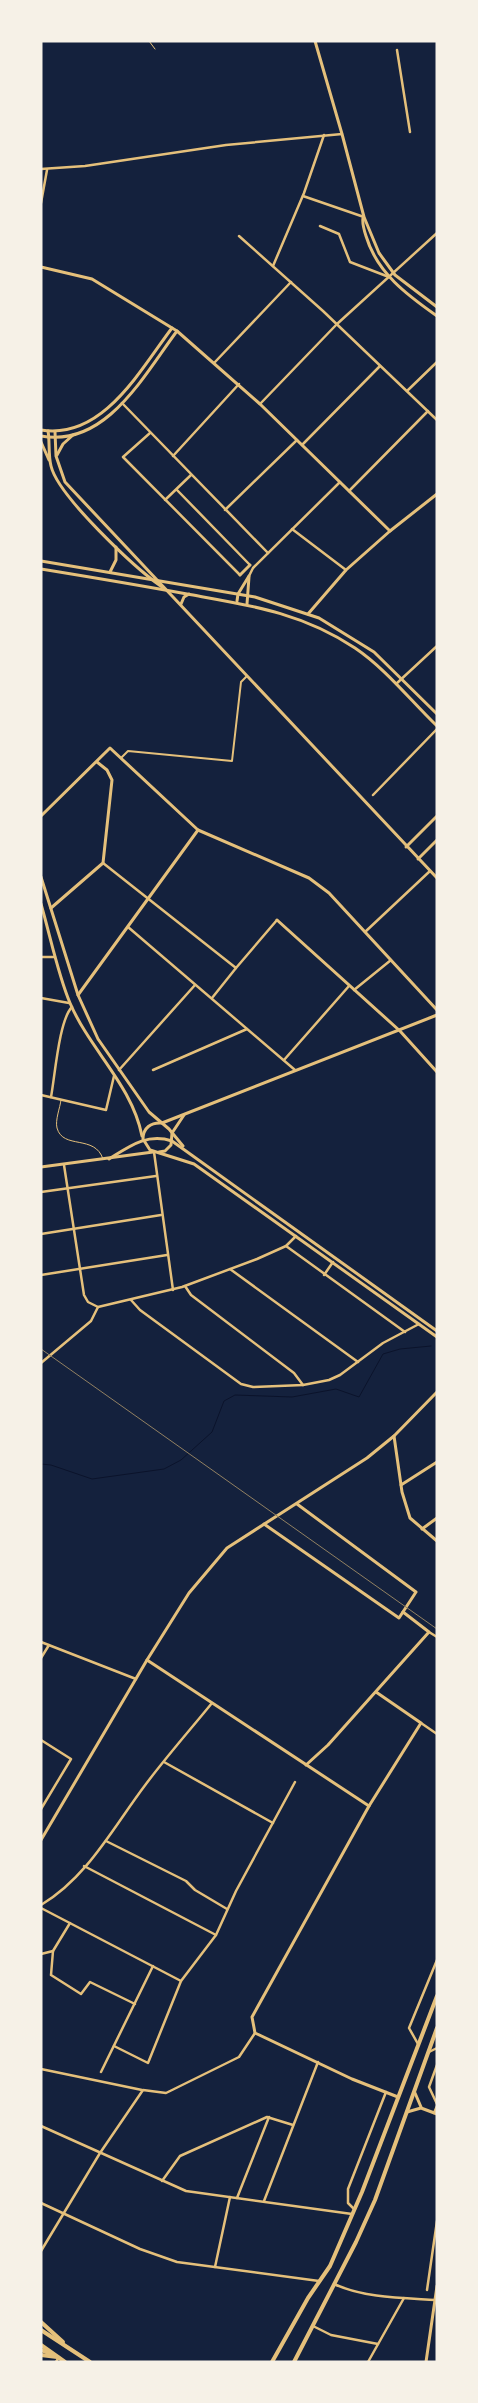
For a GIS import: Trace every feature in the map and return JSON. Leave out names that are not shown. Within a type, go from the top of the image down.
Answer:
[{"type":"main road","points":[[272,2362],[330,2266],[437,1996]]},
{"type":"main road","points":[[294,2362],[375,2200],[437,2028]]},
{"type":"main road","points":[[41,2322],[70,2348]]},
{"type":"main road","points":[[41,2330],[90,2362]]},
{"type":"main road","points":[[41,2345],[65,2362]]},
{"type":"main road","points":[[41,2350],[59,2357]]},
{"type":"main road","points":[[41,2355],[59,2357]]},
{"type":"street","points":[[315,41],[364,217],[379,253],[393,272],[437,307]]},
{"type":"street","points":[[397,50],[410,132]]},
{"type":"street","points":[[41,169],[47,170],[226,145],[342,134]]},
{"type":"street","points":[[273,266],[302,196],[324,135]]},
{"type":"street","points":[[41,203],[47,170]]},
{"type":"street","points":[[302,196],[364,217]]},
{"type":"street","points":[[364,217],[362,223],[373,255],[389,277],[413,299],[437,316]]},
{"type":"street","points":[[320,226],[339,234],[350,262],[389,277]]},
{"type":"street","points":[[260,404],[337,324],[437,233]]},
{"type":"street","points":[[239,236],[337,324],[437,420]]},
{"type":"street","points":[[41,267],[92,279],[177,331],[239,384],[390,531]]},
{"type":"street","points":[[215,362],[291,282]]},
{"type":"street","points":[[41,430],[55,432],[84,426],[114,403],[172,328]]},
{"type":"street","points":[[41,436],[56,438],[74,434],[104,420],[122,403],[177,331]]},
{"type":"street","points":[[407,391],[437,362]]},
{"type":"street","points":[[302,445],[380,365]]},
{"type":"street","points":[[173,456],[239,384]]},
{"type":"street","points":[[122,403],[268,553]]},
{"type":"street","points":[[349,491],[428,411]]},
{"type":"street","points":[[48,431],[51,466]]},
{"type":"street","points":[[55,432],[56,456],[65,482],[437,878]]},
{"type":"street","points":[[150,433],[123,457],[240,575],[250,565],[177,490]]},
{"type":"street","points":[[56,456],[63,444],[74,434]]},
{"type":"street","points":[[225,510],[297,440]]},
{"type":"street","points":[[41,442],[64,492],[116,546],[150,578],[167,590]]},
{"type":"street","points":[[166,500],[191,475]]},
{"type":"street","points":[[237,601],[238,594],[253,568],[340,482]]},
{"type":"street","points":[[308,614],[346,570],[390,531],[437,494]]},
{"type":"street","points":[[292,530],[346,570]]},
{"type":"street","points":[[110,572],[116,560],[116,546]]},
{"type":"street","points":[[41,561],[158,579],[249,596],[319,618],[374,652],[437,714]]},
{"type":"street","points":[[41,569],[237,601],[290,615],[341,640],[368,659],[396,684],[437,728],[373,795]]},
{"type":"street","points":[[247,604],[250,576]]},
{"type":"street","points":[[180,605],[184,597],[189,594]]},
{"type":"street","points":[[396,684],[437,646]]},
{"type":"street","points":[[121,758],[128,751],[232,761],[241,682],[247,676]]},
{"type":"street","points":[[41,816],[110,748],[198,830],[310,878],[329,893],[437,1010]]},
{"type":"street","points":[[43,911],[51,908],[103,863],[112,780],[107,770],[97,762]]},
{"type":"street","points":[[406,846],[437,816]]},
{"type":"street","points":[[51,1097],[67,1012],[147,898],[198,830]]},
{"type":"street","points":[[418,859],[437,840]]},
{"type":"street","points":[[103,863],[236,968]]},
{"type":"street","points":[[366,932],[430,871]]},
{"type":"street","points":[[41,877],[78,995],[98,1039],[136,1095],[185,1148]]},
{"type":"street","points":[[41,904],[71,1005],[92,1043],[130,1099],[138,1118],[146,1147],[154,1152],[194,1164],[437,1337]]},
{"type":"street","points":[[212,999],[277,920],[400,1031],[437,1072]]},
{"type":"street","points":[[127,926],[295,1070]]},
{"type":"street","points":[[41,957],[56,957]]},
{"type":"street","points":[[354,990],[391,960]]},
{"type":"street","points":[[119,1070],[195,985]]},
{"type":"street","points":[[284,1060],[349,986]]},
{"type":"street","points":[[41,998],[71,1005]]},
{"type":"street","points":[[143,1139],[148,1126],[162,1124],[437,1015]]},
{"type":"street","points":[[153,1070],[247,1029]]},
{"type":"street","points":[[41,1095],[106,1110],[115,1075]]},
{"type":"street","points":[[130,1099],[136,1095]]},
{"type":"street","points":[[41,1167],[165,1150],[172,1141],[172,1132],[184,1115]]},
{"type":"street","points":[[108,1159],[143,1139],[161,1137],[172,1141],[185,1148],[437,1331]]},
{"type":"street","points":[[154,1152],[161,1215],[173,1290]]},
{"type":"street","points":[[64,1165],[84,1295],[88,1302],[98,1307],[185,1286],[286,1246],[296,1236]]},
{"type":"street","points":[[41,1192],[156,1176]]},
{"type":"street","points":[[41,1234],[161,1215]]},
{"type":"street","points":[[286,1246],[405,1332]]},
{"type":"street","points":[[41,1275],[167,1254]]},
{"type":"street","points":[[324,1275],[333,1262]]},
{"type":"street","points":[[230,1269],[358,1362]]},
{"type":"street","points":[[185,1286],[191,1295],[296,1376],[303,1385]]},
{"type":"street","points":[[131,1300],[140,1310],[244,1386],[253,1388],[303,1385],[334,1378],[383,1343],[419,1324]]},
{"type":"street","points":[[41,1363],[91,1321],[98,1307]]},
{"type":"street","points":[[41,1840],[147,1660],[189,1593],[227,1548],[348,1472],[394,1436],[437,1392]]},
{"type":"street","points":[[394,1436],[402,1485],[410,1518],[437,1541]]},
{"type":"street","points":[[402,1485],[437,1462]]},
{"type":"street","points":[[264,1524],[399,1618],[416,1592],[297,1504]]},
{"type":"street","points":[[422,1529],[437,1518]]},
{"type":"street","points":[[403,1612],[437,1637]]},
{"type":"street","points":[[306,1765],[376,1692],[429,1632]]},
{"type":"street","points":[[41,1642],[136,1679]]},
{"type":"street","points":[[41,1658],[49,1645]]},
{"type":"street","points":[[147,1660],[369,1806]]},
{"type":"street","points":[[376,1692],[437,1734]]},
{"type":"street","points":[[181,1981],[41,1906],[57,1896],[106,1841],[145,1784],[212,1703]]},
{"type":"street","points":[[41,2068],[142,2090],[166,2093],[239,2057],[255,2033],[252,2017],[369,1806],[420,1723]]},
{"type":"street","points":[[41,1740],[71,1759],[41,1809]]},
{"type":"street","points":[[164,1762],[273,1823]]},
{"type":"street","points":[[114,2046],[148,2063],[181,1981],[216,1935],[227,1909],[295,1782]]},
{"type":"street","points":[[106,1841],[186,1881],[195,1890],[227,1909]]},
{"type":"street","points":[[84,1866],[216,1935]]},
{"type":"street","points":[[70,1923],[53,1951],[51,1975],[56,1980],[81,1994],[90,1982],[135,2004]]},
{"type":"street","points":[[41,1954],[53,1951]]},
{"type":"street","points":[[418,2044],[409,2028],[437,1960]]},
{"type":"street","points":[[101,2072],[153,1966]]},
{"type":"street","points":[[255,2033],[352,2080],[398,2097]]},
{"type":"street","points":[[427,2052],[437,2048]]},
{"type":"street","points":[[264,2201],[318,2062]]},
{"type":"street","points":[[405,2114],[416,2108],[421,2108],[435,2114],[437,2105],[429,2087],[437,2065]]},
{"type":"street","points":[[414,2089],[421,2108]]},
{"type":"street","points":[[41,2251],[100,2154],[142,2090]]},
{"type":"street","points":[[354,2209],[348,2203],[348,2189],[386,2092]]},
{"type":"street","points":[[162,2182],[180,2156],[269,2117],[293,2125]]},
{"type":"street","points":[[237,2198],[269,2117]]},
{"type":"street","points":[[41,2126],[162,2182],[186,2191],[352,2214]]},
{"type":"street","points":[[215,2267],[230,2197]]},
{"type":"street","points":[[41,2203],[160,2257],[177,2262],[320,2281]]},
{"type":"street","points":[[426,2290],[437,2221]]},
{"type":"street","points":[[334,2284],[346,2290],[435,2300]]},
{"type":"street","points":[[426,2362],[437,2286]]},
{"type":"street","points":[[368,2362],[404,2298]]},
{"type":"street","points":[[311,2326],[331,2335],[378,2344]]},
{"type":"street","points":[[56,2362],[59,2357]]},
{"type":"lane","points":[[149,41],[155,49]]},
{"type":"lane","points":[[61,1099],[57,1127],[60,1134],[64,1138],[93,1145],[100,1150],[103,1160]]},
{"type":"waterway","points":[[41,1464],[51,1465],[92,1479],[164,1469],[181,1460],[212,1432],[224,1401],[235,1395],[292,1397],[336,1389],[359,1397],[383,1354],[400,1349],[431,1346]]},
{"type":"railway","points":[[41,1349],[437,1629]]}]
